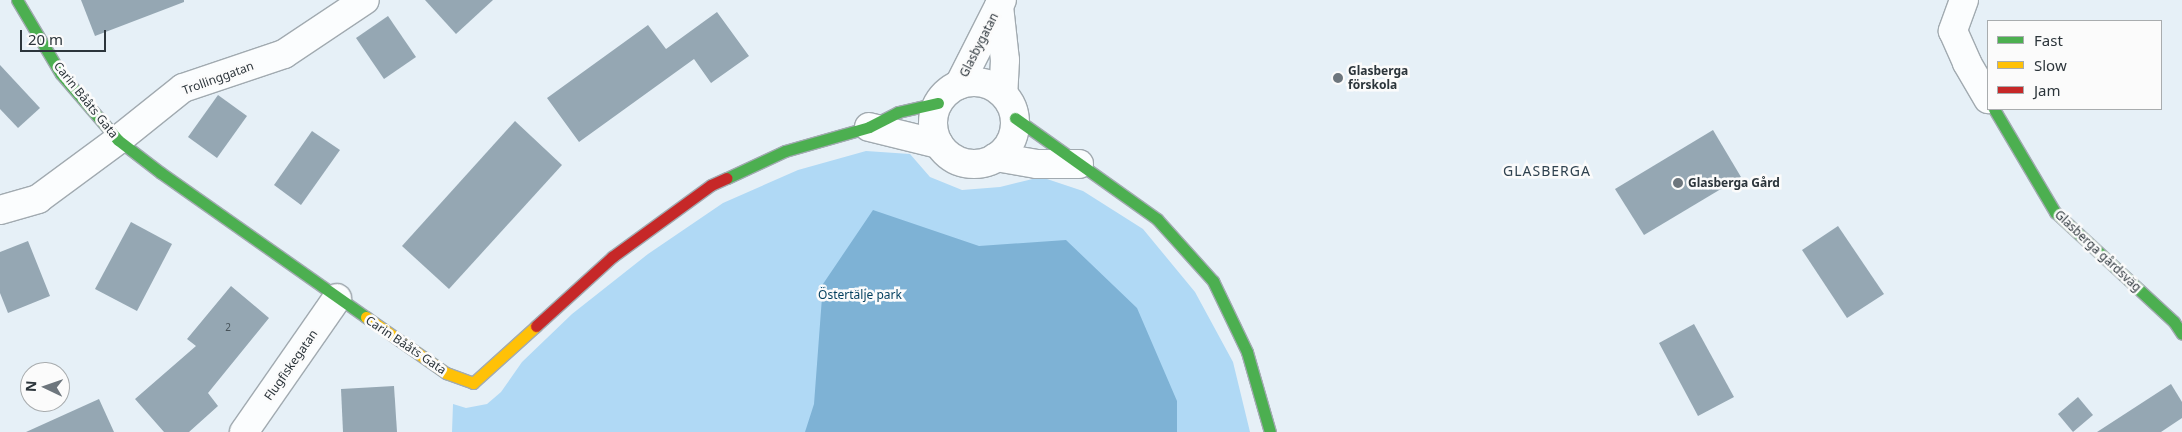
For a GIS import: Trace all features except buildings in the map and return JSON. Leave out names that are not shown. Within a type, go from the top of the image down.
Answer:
[{"type":"street","name":"Carin Bååts Gata","points":[[17,0],[61,74],[118,140],[161,173],[446,373],[473,383],[612,256],[711,185],[785,151],[869,127],[898,112],[938,103]]},
{"type":"street","name":"Trollinggatan","points":[[0,210],[38,199],[184,88],[284,54],[365,0]]},
{"type":"street","points":[[1964,0],[1953,31],[1967,63],[1987,97]]},
{"type":"street","name":"Glasbygatan","points":[[960,85],[1000,3]]},
{"type":"street","name":"Glasbygatan","points":[[1000,3],[1009,106]]},
{"type":"street","points":[[1009,106],[1011,140],[996,157],[984,162],[971,164],[958,161],[939,144],[933,124],[938,103],[947,92],[960,85],[971,82],[983,83],[1079,164],[1157,219],[1213,281],[1247,352],[1270,432]]},
{"type":"street","name":"Glasberga gårdsväg","points":[[1995,110],[2055,212],[2174,322],[2182,334]]},
{"type":"street","name":"Carin Bååts Gata","points":[[869,127],[939,144]]},
{"type":"street","points":[[996,157],[1037,164],[1079,164]]},
{"type":"street","name":"Flugfiskegatan","points":[[244,432],[337,298]]},
{"type":"green space","name":"Östertälje park","points":[[866,151],[910,154],[930,177],[962,190],[1000,187],[1041,177],[1083,191],[1143,229],[1195,292],[1233,362],[1250,432],[452,432],[453,404],[466,408],[487,404],[501,392],[522,362],[572,314],[648,254],[723,203],[798,170]]},
{"type":"shaded area","points":[[873,210],[979,246],[1066,240],[1137,308],[1177,401],[1177,432],[805,432],[814,404],[823,284]]},
{"type":"traffic: fast","points":[[17,0],[61,74],[118,140],[161,173],[366,317]]},
{"type":"traffic: fast","points":[[727,178],[785,151],[869,127],[898,112],[938,103]]},
{"type":"traffic: fast","points":[[1995,110],[2055,212],[2174,322],[2182,334]]},
{"type":"traffic: fast","points":[[1015,118],[1157,219],[1213,281],[1247,352],[1270,432]]},
{"type":"traffic: slow","points":[[366,317],[446,373],[473,383],[536,326]]},
{"type":"traffic: jam","points":[[536,326],[612,257],[711,185],[727,178]]},
{"type":"place","name":"Glasberga förskola","points":[[1338,78]]},
{"type":"place","name":"Glasberga Gård","points":[[1678,183]]},
{"type":"district","name":"GLASBERGA","points":[[1547,171]]}]
